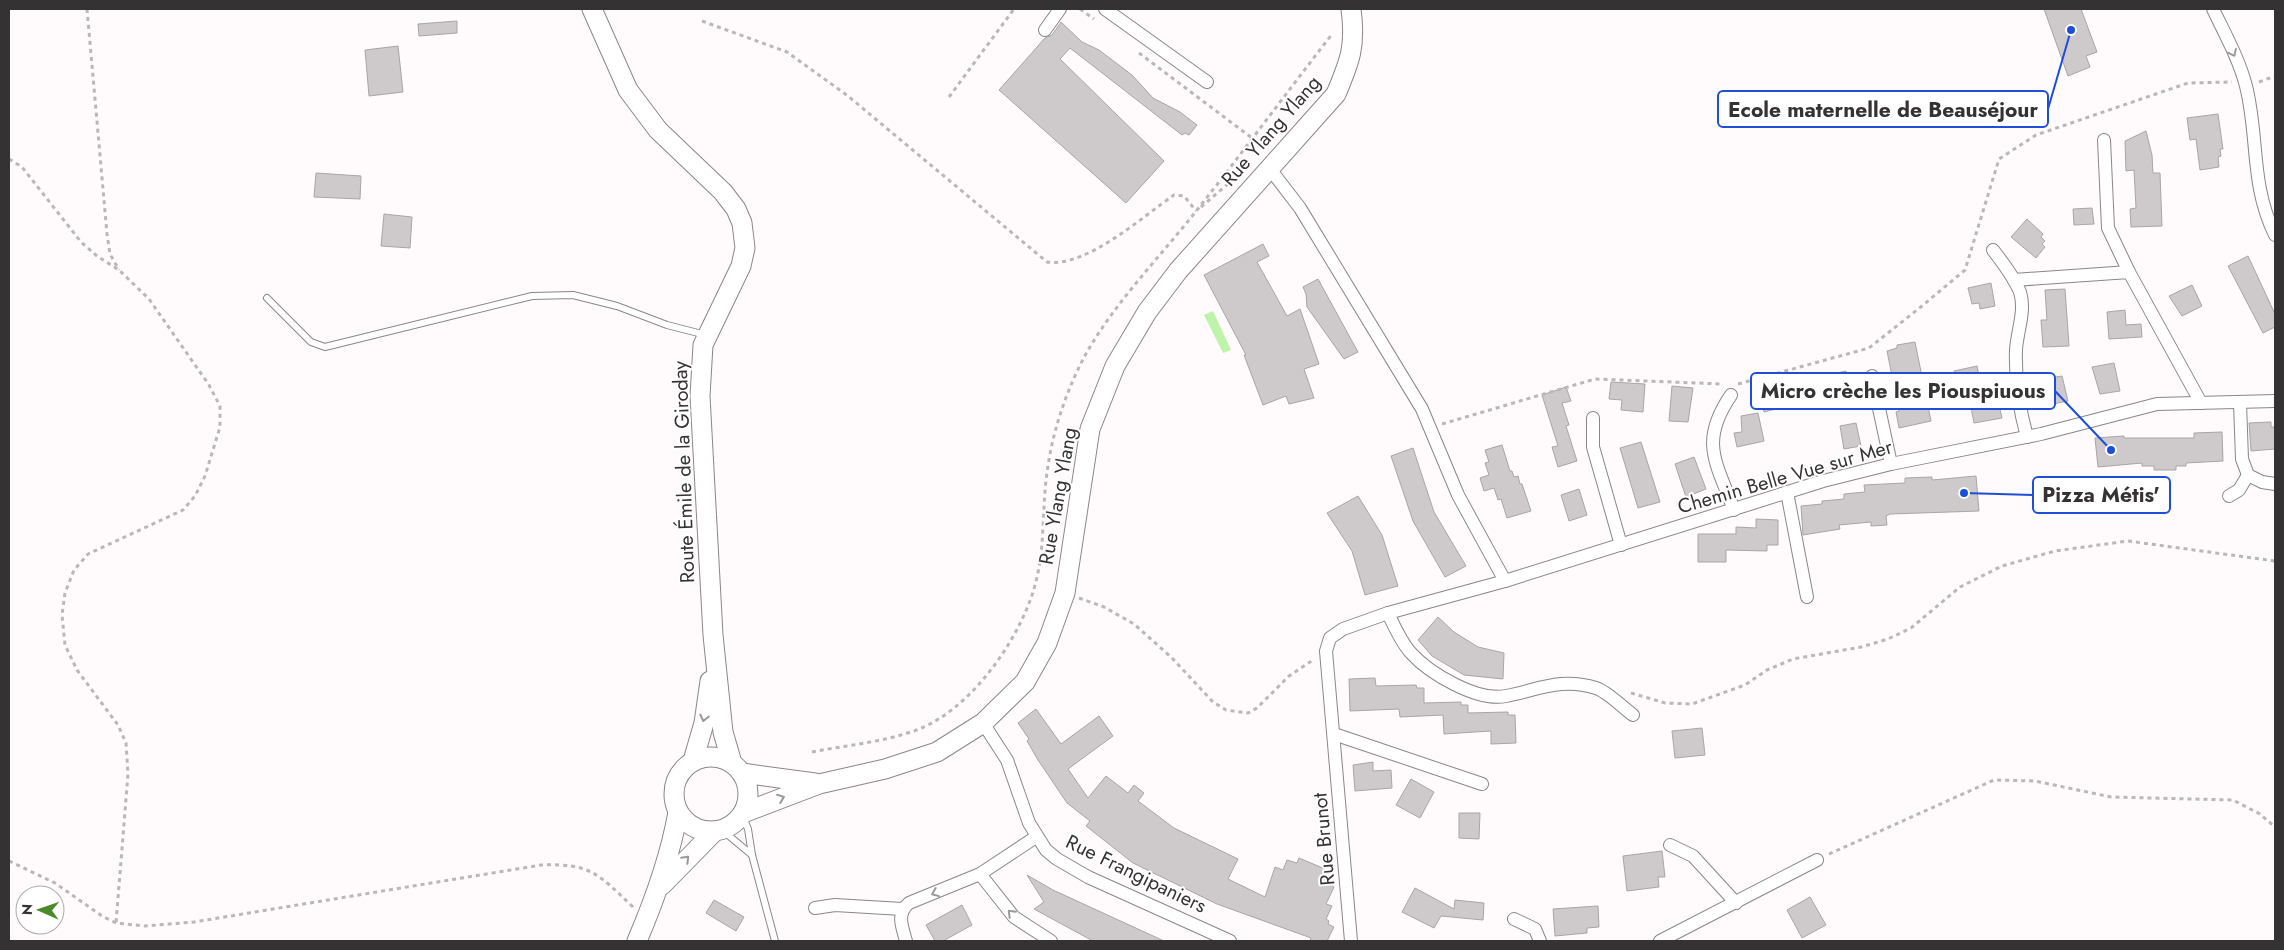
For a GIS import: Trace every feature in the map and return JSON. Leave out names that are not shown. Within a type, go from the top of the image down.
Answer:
[{"type":"main road","name":"Route Émile de la Giroday","points":[[592,9],[628,90],[658,130],[723,192],[736,209],[742,224],[744,248],[741,266],[707,335],[701,362],[700,396],[713,635]]},
{"type":"main road","name":"Rue Ylang Ylang","points":[[819,784],[885,769],[937,752],[983,723],[1025,682],[1047,644],[1065,593],[1090,429],[1115,366],[1147,312],[1178,271],[1336,94],[1350,61],[1353,28],[1351,9]]},
{"type":"main road","points":[[713,635],[710,693],[693,761],[677,778],[674,789],[674,801],[678,812],[693,827],[718,831]]},
{"type":"main road","points":[[713,635],[723,732],[748,793],[743,814]]},
{"type":"main road","points":[[693,761],[712,756],[737,768],[819,784]]},
{"type":"main road","points":[[660,888],[718,831],[736,821],[743,814],[819,784]]},
{"type":"main road","points":[[637,941],[660,888],[672,845],[678,812]]},
{"type":"street","points":[[1046,30],[1060,9]]},
{"type":"street","points":[[1105,9],[1207,82]]},
{"type":"street","points":[[2213,9],[2245,82],[2256,173],[2263,207],[2275,235]]},
{"type":"street","points":[[2104,140],[2108,228],[2129,272],[2201,403]]},
{"type":"street","points":[[1270,169],[1300,208],[1343,282],[1401,372],[1430,427],[1458,495],[1505,581]]},
{"type":"street","points":[[1993,250],[2014,280],[2020,294],[2022,309],[2015,376],[2021,417],[2027,437]]},
{"type":"street","points":[[2014,280],[2129,272]]},
{"type":"street","points":[[1872,376],[1890,464]]},
{"type":"street","points":[[1731,388],[1720,411],[1712,439],[1714,454],[1734,510]]},
{"type":"street","name":"Chemin Belle Vue sur Mer","points":[[1326,651],[1330,638],[1343,629],[1388,613],[1505,581],[1787,492],[1890,464],[2027,437],[2156,404],[2275,401]]},
{"type":"street","points":[[2240,403],[2242,459],[2248,475],[2262,482],[2275,484]]},
{"type":"street","points":[[1593,418],[1593,447],[1622,545]]},
{"type":"street","points":[[2229,496],[2239,490],[2248,475]]},
{"type":"street","points":[[1787,492],[1807,597]]},
{"type":"street","points":[[1388,613],[1410,653],[1436,675],[1468,690],[1486,696],[1504,697],[1544,685],[1583,685],[1598,689],[1632,715]]},
{"type":"street","name":"Rue Brunot","points":[[1326,651],[1351,941]]},
{"type":"street","name":"Rue Frangipaniers","points":[[983,723],[1007,760],[1029,823],[1036,837],[1057,859],[1088,877],[1230,941]]},
{"type":"street","points":[[1334,734],[1482,784]]},
{"type":"street","points":[[815,908],[835,904],[902,908],[909,903],[980,874],[1036,837]]},
{"type":"street","points":[[1670,846],[1693,856],[1736,904]]},
{"type":"street","points":[[1660,941],[1736,904],[1817,860]]},
{"type":"street","points":[[980,874],[1014,917],[1051,941]]},
{"type":"street","points":[[902,908],[900,917],[906,941]]},
{"type":"street","points":[[1514,919],[1534,929],[1540,941]]},
{"type":"lane","points":[[267,298],[311,342],[325,346],[532,296],[573,295],[617,306],[667,325],[707,335]]},
{"type":"lane","points":[[743,814],[748,829],[752,856],[775,941]]},
{"type":"lane","points":[[718,831],[752,856]]},
{"type":"path","points":[[87,9],[89,52],[107,234],[110,254],[119,270]]},
{"type":"path","points":[[949,97],[1014,9]]},
{"type":"path","points":[[1080,9],[1095,20]]},
{"type":"path","points":[[702,20],[758,39],[788,52],[848,96],[1047,262],[1059,264],[1103,245],[1174,195],[1184,196],[1196,212],[1237,176]]},
{"type":"path","points":[[1133,49],[1252,138]]},
{"type":"path","points":[[1430,427],[1595,379],[1731,388],[1868,348],[1965,270],[1999,159],[2036,135],[2188,84],[2245,82]]},
{"type":"path","points":[[9,159],[22,167],[82,242],[97,256],[119,270],[149,299],[209,385],[220,406],[220,427],[205,476],[195,496],[183,510],[88,554],[74,570],[65,593],[62,615],[65,645],[77,670],[118,725],[126,744],[128,774],[116,923]]},
{"type":"path","points":[[1628,692],[1665,703],[1692,704],[1745,685],[1767,670],[1793,659],[1861,647],[1888,640],[1911,628],[1960,587],[2002,566],[2055,551],[2128,541],[2275,561]]},
{"type":"path","points":[[1065,593],[1104,607],[1134,624],[1172,658],[1213,702],[1226,710],[1239,713],[1248,713],[1257,708],[1289,676],[1326,651]]},
{"type":"path","points":[[1817,860],[1994,780],[2035,781],[2111,797],[2233,800],[2260,814],[2275,827]]},
{"type":"path","points":[[9,861],[55,883],[102,916],[116,923],[145,926],[194,922],[541,865],[567,864],[586,868],[610,885],[646,920]]},
{"type":"shaded area","points":[[1213,311],[1231,350],[1223,353],[1204,315]]},
{"type":"building","points":[[2044,9],[2081,9],[2097,52],[2086,56],[2090,67],[2068,76]]},
{"type":"building","points":[[457,21],[457,33],[419,36],[418,24]]},
{"type":"building","points":[[1061,22],[1082,42],[1099,50],[1132,75],[1153,98],[1180,112],[1197,125],[1189,135],[1185,133],[1182,135],[1070,48],[1060,59],[1164,161],[1126,203],[999,90],[1045,38],[1052,35]]},
{"type":"building","points":[[398,46],[403,92],[369,96],[365,50]]},
{"type":"building","points":[[2218,114],[2223,149],[2220,149],[2221,156],[2218,157],[2219,167],[2200,170],[2196,139],[2190,140],[2187,118]]},
{"type":"building","points":[[2146,131],[2152,155],[2153,173],[2160,173],[2162,226],[2131,227],[2130,209],[2136,208],[2134,170],[2126,171],[2125,141]]},
{"type":"building","points":[[316,173],[361,176],[360,199],[314,197]]},
{"type":"building","points":[[2092,208],[2094,224],[2074,225],[2073,209]]},
{"type":"building","points":[[384,214],[412,217],[410,248],[381,246]]},
{"type":"building","points":[[2027,219],[2043,234],[2041,237],[2045,241],[2042,244],[2045,247],[2036,258],[2011,237]]},
{"type":"building","points":[[1263,244],[1269,256],[1257,262],[1287,316],[1300,309],[1319,364],[1304,369],[1314,398],[1289,404],[1286,396],[1263,405],[1244,355],[1246,355],[1204,275]]},
{"type":"building","points":[[2248,256],[2275,314],[2275,327],[2263,333],[2228,266]]},
{"type":"building","points":[[1318,279],[1358,352],[1344,359],[1307,307],[1306,294],[1303,287]]},
{"type":"building","points":[[1991,283],[1995,306],[1980,309],[1979,303],[1972,304],[1968,288]]},
{"type":"building","points":[[2192,285],[2202,306],[2182,316],[2169,296]]},
{"type":"building","points":[[2065,289],[2069,346],[2043,347],[2041,320],[2047,320],[2045,290]]},
{"type":"building","points":[[2125,310],[2126,325],[2141,324],[2142,337],[2109,339],[2107,312]]},
{"type":"building","points":[[1915,342],[1931,421],[1899,428],[1896,412],[1899,411],[1887,351],[1897,348],[1897,345]]},
{"type":"building","points":[[2114,363],[2120,391],[2100,394],[2092,367]]},
{"type":"building","points":[[1977,366],[1979,376],[1989,374],[1995,401],[1998,400],[2002,418],[1974,423],[1968,392],[1959,394],[1954,371]]},
{"type":"building","points":[[1846,371],[1851,393],[1827,398],[1823,376]]},
{"type":"building","points":[[2062,376],[2068,401],[2043,406],[2037,380]]},
{"type":"building","points":[[1611,382],[1645,384],[1643,412],[1621,410],[1622,400],[1609,399]]},
{"type":"building","points":[[1783,385],[1788,406],[1764,412],[1759,390]]},
{"type":"building","points":[[1672,386],[1693,388],[1688,422],[1669,421]]},
{"type":"building","points":[[1566,387],[1571,401],[1562,403],[1569,425],[1566,426],[1577,461],[1558,467],[1552,447],[1558,446],[1542,395]]},
{"type":"building","points":[[1758,413],[1764,441],[1737,447],[1734,433],[1742,432],[1741,416]]},
{"type":"building","points":[[2271,422],[2271,427],[2275,427],[2275,449],[2251,451],[2249,423]]},
{"type":"building","points":[[1856,423],[1861,446],[1844,449],[1840,426]]},
{"type":"building","points":[[2222,432],[2223,461],[2186,463],[2186,466],[2176,466],[2176,470],[2154,470],[2154,466],[2142,466],[2142,463],[2098,467],[2095,438],[2124,436],[2124,438],[2194,438],[2194,433]]},
{"type":"building","points":[[1641,442],[1660,502],[1638,508],[1620,448]]},
{"type":"building","points":[[1502,445],[1510,471],[1512,471],[1514,477],[1518,476],[1531,511],[1507,518],[1501,499],[1498,500],[1494,488],[1484,491],[1480,478],[1489,475],[1485,463],[1489,462],[1485,450]]},
{"type":"building","points":[[1413,448],[1434,512],[1466,566],[1445,577],[1413,521],[1391,456]]},
{"type":"building","points":[[1694,457],[1706,489],[1686,497],[1675,464]]},
{"type":"building","points":[[1976,476],[1979,511],[1890,514],[1886,516],[1887,525],[1871,526],[1871,522],[1839,525],[1840,529],[1803,535],[1801,506],[1822,504],[1822,501],[1844,499],[1844,494],[1865,492],[1864,485],[1905,483],[1905,478],[1932,477],[1932,480]]},
{"type":"building","points":[[1579,489],[1587,515],[1569,521],[1561,495]]},
{"type":"building","points":[[1358,496],[1382,535],[1398,586],[1365,595],[1352,551],[1327,513]]},
{"type":"building","points":[[1756,519],[1778,520],[1778,545],[1767,545],[1767,551],[1726,550],[1726,562],[1698,562],[1698,534],[1736,534],[1736,527],[1756,528]]},
{"type":"building","points":[[1438,617],[1454,632],[1478,647],[1504,653],[1503,679],[1464,675],[1432,656],[1418,640]]},
{"type":"building","points":[[1375,678],[1376,686],[1416,685],[1417,688],[1424,688],[1424,703],[1461,702],[1461,705],[1468,705],[1468,713],[1508,712],[1508,715],[1515,715],[1516,743],[1491,744],[1491,731],[1444,734],[1443,715],[1400,717],[1399,709],[1350,711],[1349,679]]},
{"type":"building","points":[[1036,709],[1061,744],[1099,716],[1113,736],[1068,769],[1088,798],[1106,776],[1128,793],[1134,785],[1144,793],[1138,801],[1174,828],[1238,859],[1228,879],[1265,897],[1275,867],[1283,870],[1287,860],[1297,863],[1299,858],[1325,869],[1323,875],[1332,878],[1329,884],[1334,887],[1326,904],[1332,906],[1326,919],[1329,921],[1328,924],[1334,927],[1327,941],[1310,941],[1311,938],[1217,904],[1133,863],[1086,826],[1090,821],[1067,803],[1038,760],[1027,741],[1029,739],[1018,723]]},
{"type":"building","points":[[1702,728],[1705,755],[1675,758],[1672,731]]},
{"type":"building","points":[[1373,762],[1373,771],[1391,770],[1392,788],[1355,791],[1353,765]]},
{"type":"building","points":[[1411,779],[1434,792],[1420,818],[1396,805]]},
{"type":"building","points":[[1459,813],[1480,813],[1479,839],[1459,838]]},
{"type":"building","points":[[1662,851],[1665,877],[1658,877],[1659,887],[1627,891],[1623,856]]},
{"type":"building","points":[[1027,875],[1053,890],[1164,941],[1093,941],[1034,909],[1044,902]]},
{"type":"building","points":[[1415,888],[1454,909],[1455,900],[1484,903],[1483,920],[1441,916],[1434,928],[1402,912]]},
{"type":"building","points":[[1810,897],[1826,925],[1802,938],[1787,910]]},
{"type":"building","points":[[714,900],[744,917],[736,931],[706,913]]},
{"type":"building","points":[[962,905],[972,925],[943,941],[935,941],[926,925]]},
{"type":"building","points":[[1598,906],[1599,927],[1587,928],[1587,933],[1555,936],[1553,909]]},
{"type":"place","name":"Ecole maternelle de Beauséjour","points":[[2071,30]]},
{"type":"place","name":"Micro crèche les Piouspiuous","points":[[2111,450]]},
{"type":"place","name":"Pizza Métis'","points":[[1964,493]]}]
